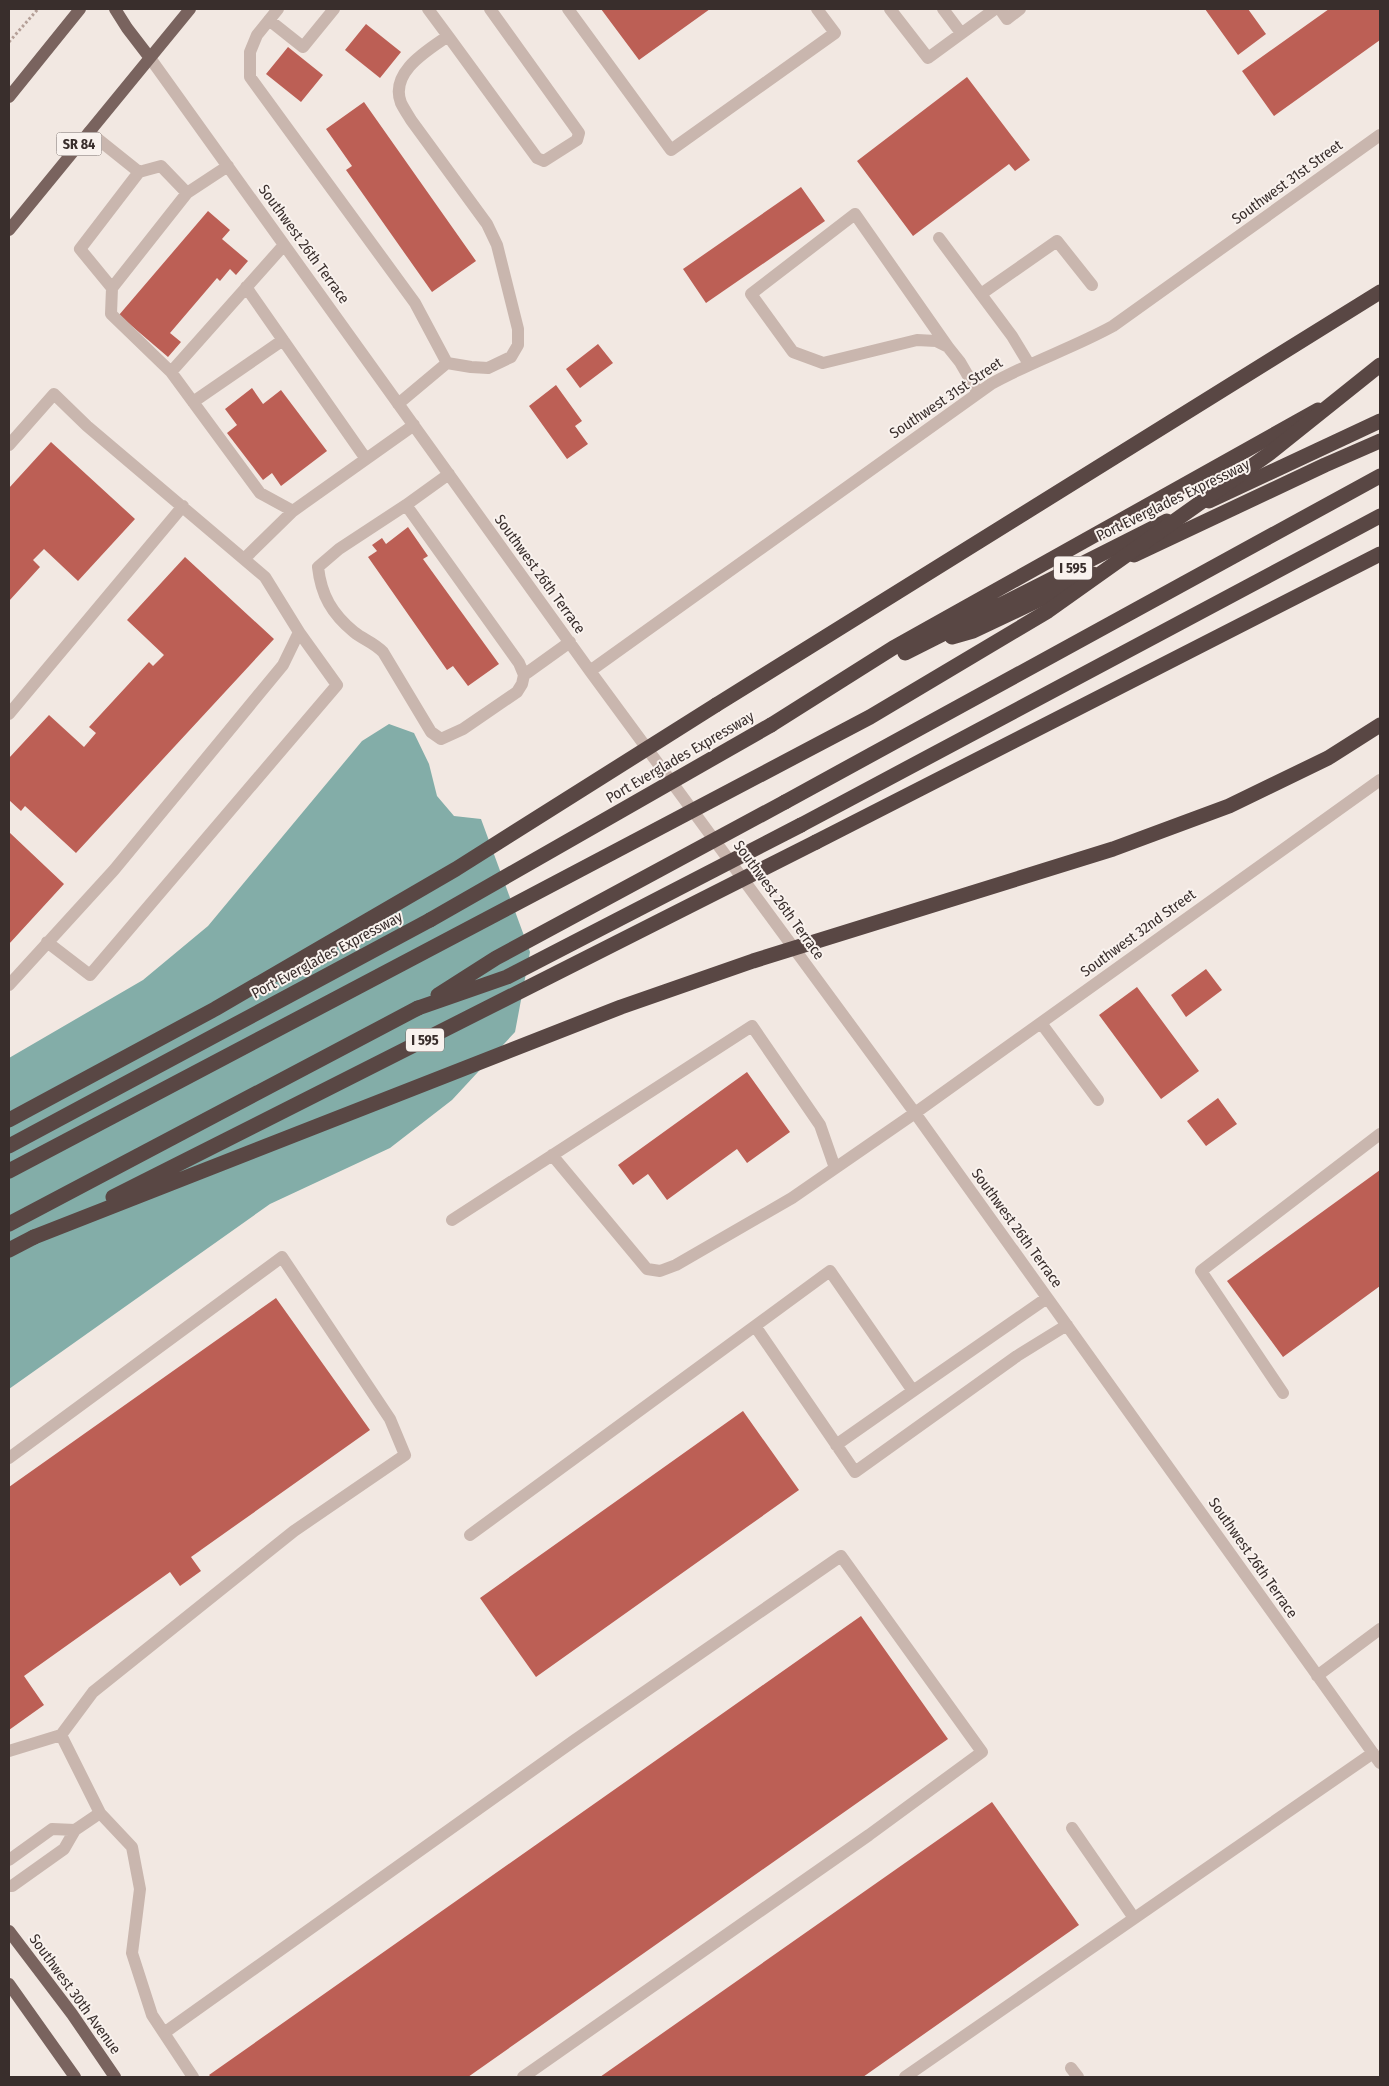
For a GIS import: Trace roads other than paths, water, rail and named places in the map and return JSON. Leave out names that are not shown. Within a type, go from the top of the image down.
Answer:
[{"type":"highway","points":[[9,1120],[215,1009],[447,874],[1380,292]]},
{"type":"highway","points":[[9,1171],[870,717],[1048,611],[1270,453],[1380,365]]},
{"type":"highway","points":[[771,725],[893,648],[1380,375]]},
{"type":"highway","name":"Port Everglades Expressway","points":[[9,1146],[430,920],[771,725],[920,645],[1166,521],[1380,421]]},
{"type":"highway","points":[[920,645],[973,631],[1325,465],[1380,442]]},
{"type":"highway","points":[[9,1224],[418,1008],[496,958],[1380,476]]},
{"type":"highway","points":[[418,1008],[507,977],[801,825],[1380,516]]},
{"type":"highway","name":"I 595","points":[[9,1250],[1380,554]]},
{"type":"highway","points":[[34,1237],[621,1007],[753,961],[1114,849],[1229,806],[1328,758],[1380,725]]},
{"type":"main road","points":[[9,98],[80,9]]},
{"type":"main road","points":[[115,9],[150,58]]},
{"type":"main road","name":"SR 84","points":[[9,230],[190,9]]},
{"type":"main road","name":"Southwest 30th Avenue","points":[[9,1930],[72,2014],[115,2077]]},
{"type":"main road","points":[[9,1984],[75,2077]]},
{"type":"street","points":[[278,9],[257,36],[250,52],[250,77],[415,303],[447,363]]},
{"type":"street","points":[[269,20],[303,47],[334,9]]},
{"type":"street","points":[[428,9],[537,158],[544,161],[577,140],[579,133],[490,9]]},
{"type":"street","points":[[568,9],[671,150],[835,33],[817,9]]},
{"type":"street","points":[[890,9],[928,58],[995,9]]},
{"type":"street","points":[[943,9],[961,33]]},
{"type":"street","points":[[1000,9],[1007,18],[1020,9]]},
{"type":"street","points":[[398,404],[447,363],[488,368],[510,357],[518,345],[518,329],[497,245],[487,224],[400,102],[399,85],[406,70],[416,59],[448,36]]},
{"type":"street","name":"Southwest 26th Terrace","points":[[150,58],[590,671],[1067,1324],[1377,1758]]},
{"type":"street","points":[[89,132],[139,172]]},
{"type":"street","name":"Southwest 31st Street","points":[[590,671],[991,384],[1029,364],[1091,338],[1113,326],[1380,135]]},
{"type":"street","points":[[112,288],[80,249],[139,172],[161,166],[187,193]]},
{"type":"street","points":[[228,166],[187,193],[112,288],[110,314],[171,372],[260,493],[293,511]]},
{"type":"street","points":[[948,347],[936,341],[918,340],[823,363],[793,352],[751,294],[855,214],[960,362],[978,393]]},
{"type":"street","points":[[939,238],[1012,336],[1029,364]]},
{"type":"street","points":[[981,294],[1057,241],[1092,285]]},
{"type":"street","points":[[171,372],[284,244]]},
{"type":"street","points":[[246,287],[366,459]]},
{"type":"street","points":[[193,402],[283,340]]},
{"type":"street","points":[[9,445],[54,394],[87,426],[183,506],[265,578],[299,632],[337,685],[90,975],[48,942]]},
{"type":"street","points":[[244,559],[293,511],[414,425]]},
{"type":"street","points":[[406,504],[497,631],[519,663],[524,675],[522,684],[517,692],[448,736],[440,738],[436,737],[383,652],[372,642],[355,632],[327,604],[319,581],[318,567],[339,549],[448,474]]},
{"type":"street","points":[[9,714],[183,506]]},
{"type":"street","points":[[9,985],[114,870],[283,665],[299,632]]},
{"type":"street","points":[[524,675],[570,642]]},
{"type":"street","name":"Southwest 32nd Street","points":[[552,1155],[648,1269],[660,1271],[676,1265],[792,1198],[1380,780]]},
{"type":"street","points":[[1040,1023],[1098,1100]]},
{"type":"street","points":[[452,1220],[752,1026],[820,1125],[835,1168]]},
{"type":"street","points":[[1283,1392],[1201,1271],[1380,1134]]},
{"type":"street","points":[[9,1458],[282,1257],[390,1419],[405,1455],[294,1531],[93,1692],[61,1735],[9,1751]]},
{"type":"street","points":[[470,1534],[830,1271],[913,1392]]},
{"type":"street","points":[[836,1445],[1047,1298]]},
{"type":"street","points":[[755,1326],[855,1472],[1017,1356],[1067,1324]]},
{"type":"street","points":[[164,2033],[575,1740],[841,1556],[982,1752],[853,1846],[523,2077]]},
{"type":"street","points":[[1317,1676],[1380,1629]]},
{"type":"street","points":[[61,1735],[100,1813],[132,1846],[140,1889],[132,1953],[152,2014],[193,2077]]},
{"type":"street","points":[[905,2077],[1134,1918],[1377,1758]]},
{"type":"street","points":[[9,1886],[12,1886],[64,1849],[75,1830],[100,1813]]},
{"type":"street","points":[[1072,1828],[1134,1918]]},
{"type":"street","points":[[9,1860],[52,1829],[75,1830]]},
{"type":"water","points":[[389,724],[414,733],[429,764],[437,796],[454,816],[481,819],[530,952],[515,1032],[452,1100],[390,1148],[270,1204],[9,1389],[9,1058],[143,980],[208,926],[362,741]]}]
